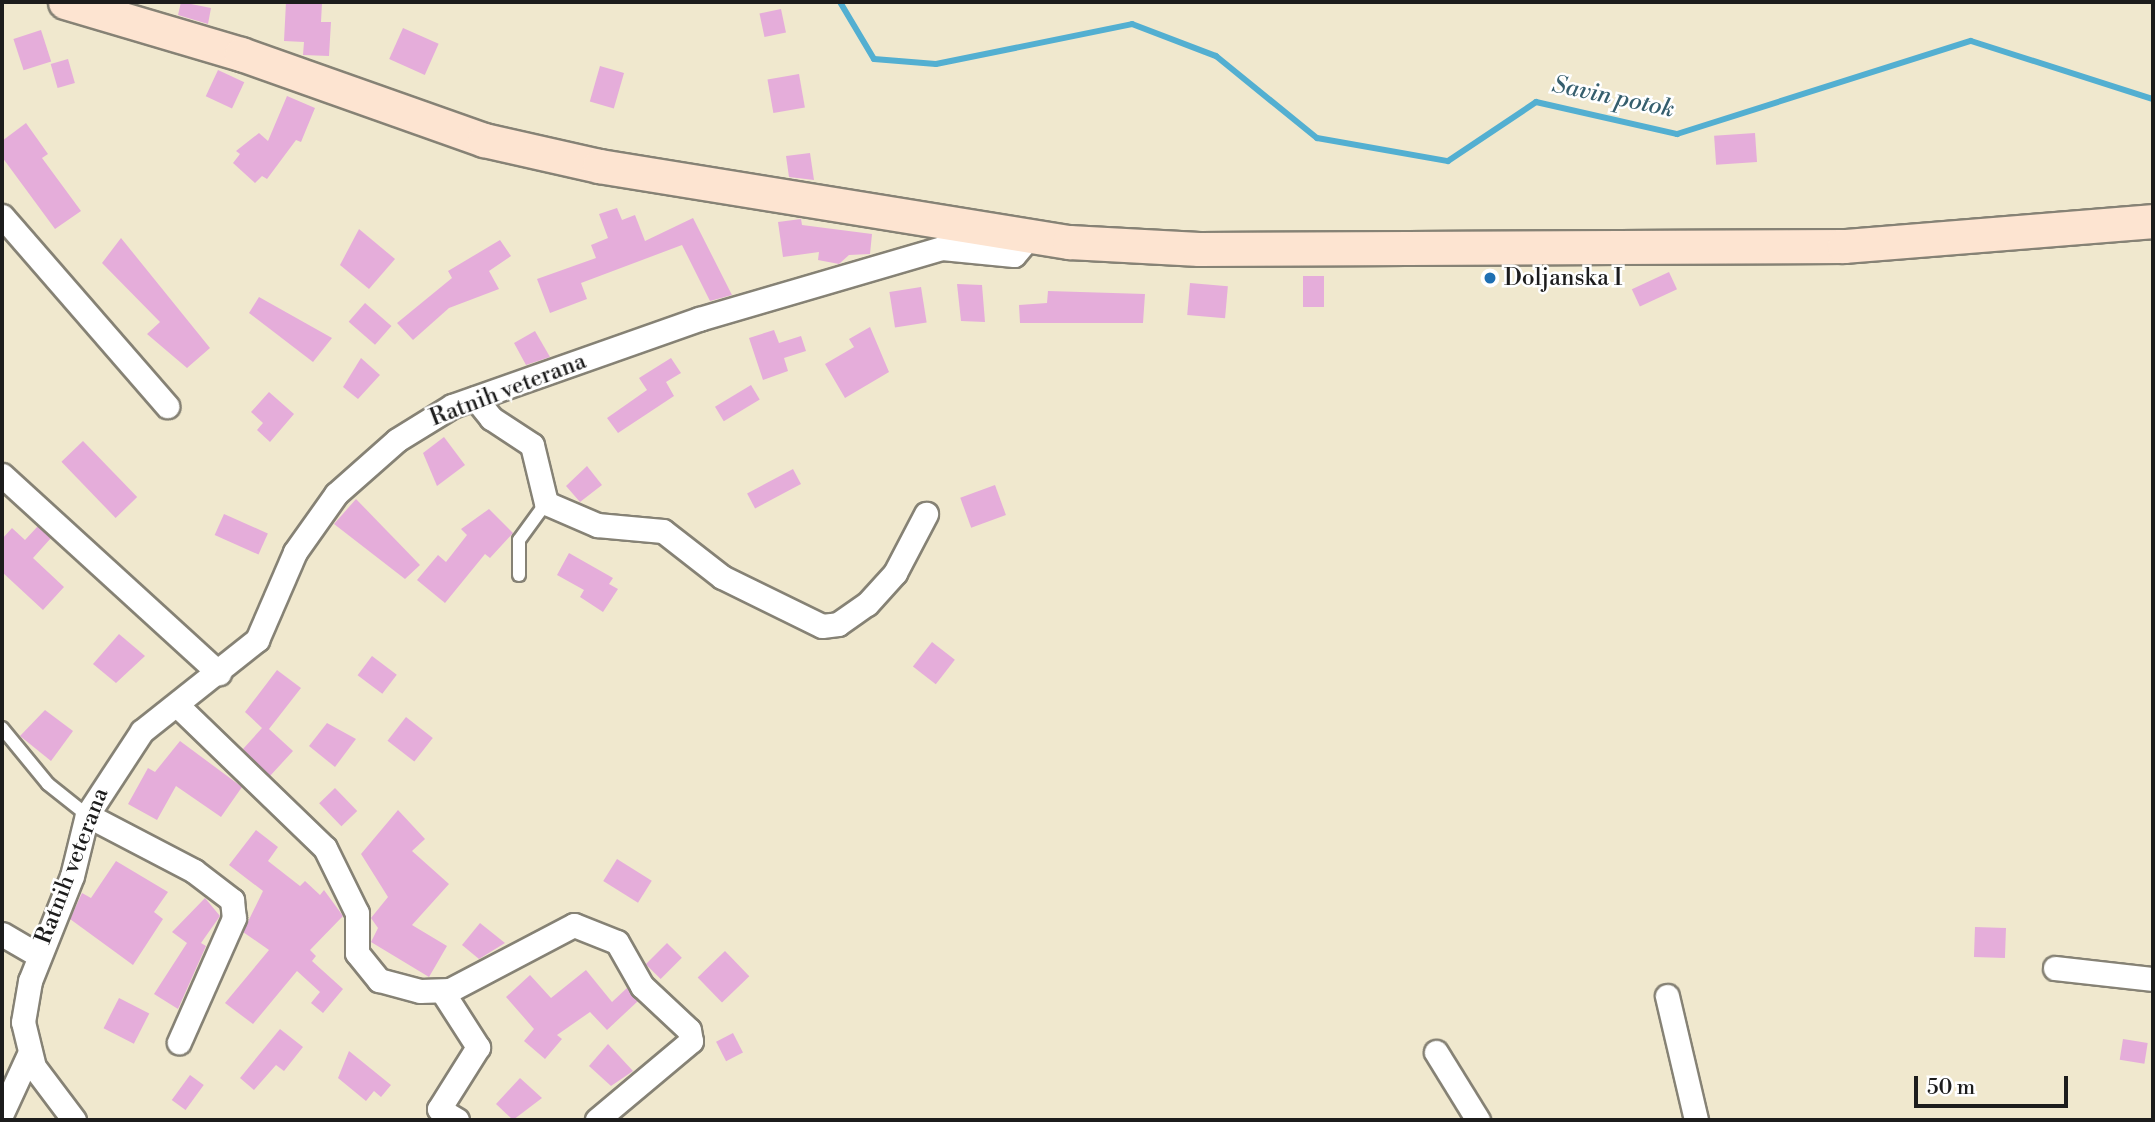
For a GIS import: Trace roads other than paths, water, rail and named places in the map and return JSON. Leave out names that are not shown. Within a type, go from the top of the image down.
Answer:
[{"type":"street","points":[[72,3],[241,54],[484,140],[599,166],[1030,236],[1199,249],[1844,246],[2153,221]]},
{"type":"street","points":[[2,216],[167,406]]},
{"type":"street","name":"Ratnih veterana","points":[[74,1120],[43,1084],[30,1052],[23,1022],[38,955],[72,876],[87,815],[135,739],[257,640],[295,552],[336,494],[424,420],[475,398],[699,319],[942,248],[1014,255],[1030,236]]},
{"type":"street","points":[[475,398],[491,418],[532,445],[546,503],[597,525],[663,531],[722,577],[822,626],[867,604],[895,573],[926,514]]},
{"type":"street","points":[[2,475],[219,673]]},
{"type":"street","points":[[178,706],[325,848],[357,913],[356,953],[368,972],[405,989],[442,991],[531,951],[563,927],[587,926],[611,936],[642,986],[691,1036],[681,1053],[648,1073],[597,1120]]},
{"type":"street","points":[[87,815],[194,871],[232,900],[234,918],[179,1042]]},
{"type":"street","points":[[2,934],[38,955]]},
{"type":"street","points":[[2055,968],[2153,979]]},
{"type":"street","points":[[442,991],[478,1047],[439,1108],[457,1120]]},
{"type":"street","points":[[1667,996],[1696,1120]]},
{"type":"street","points":[[2,1113],[30,1052]]},
{"type":"street","points":[[1436,1052],[1478,1120]]},
{"type":"lane","points":[[519,575],[519,540],[546,503]]},
{"type":"lane","points":[[2,728],[48,783],[87,815]]},
{"type":"waterway","name":"Savin potok","points":[[840,2],[874,59],[936,64],[1132,24],[1216,56],[1317,138],[1448,161],[1536,102],[1677,134],[1971,41],[2153,99]]},
{"type":"place","name":"Doljanska I","points":[[1490,278]]}]
